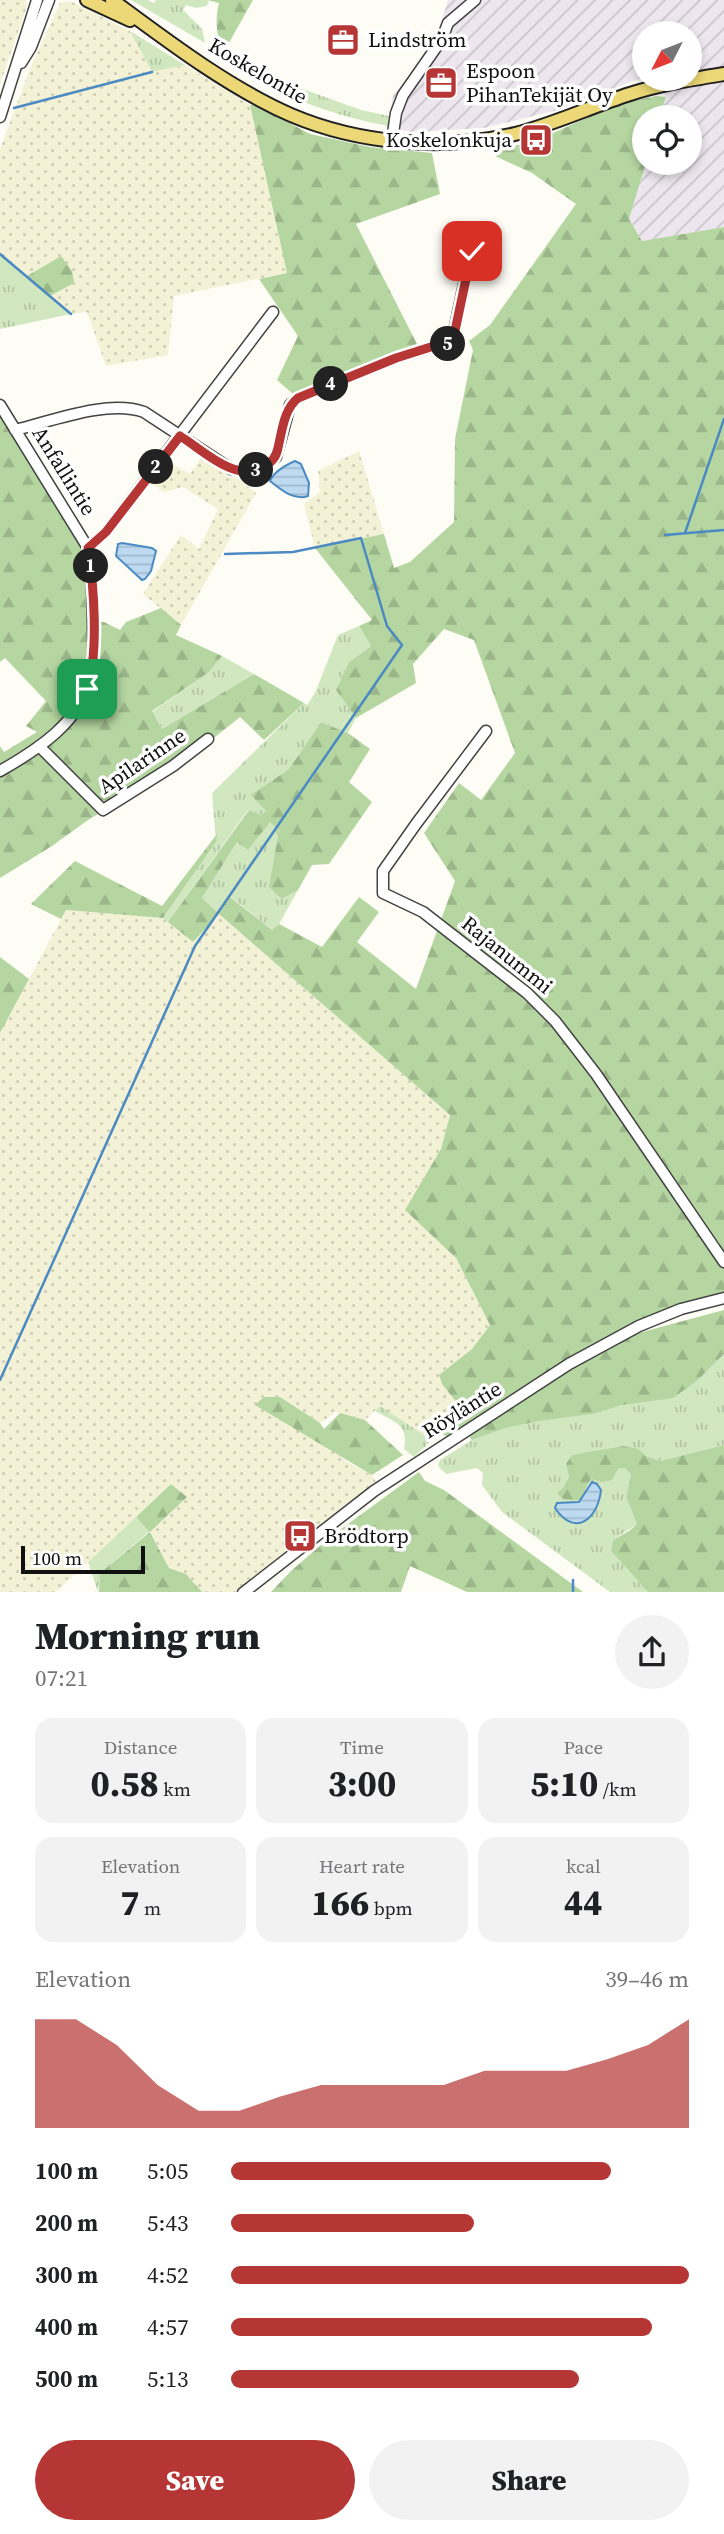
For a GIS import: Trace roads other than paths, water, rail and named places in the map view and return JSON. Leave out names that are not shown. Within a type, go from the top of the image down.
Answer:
[{"type":"main road","name":"Koskelontie","points":[[88,0],[146,26]]},
{"type":"main road","name":"Koskelontie","points":[[112,0],[146,26],[239,87],[290,115],[335,130],[391,140],[451,142],[513,134],[633,93],[724,74]]},
{"type":"street","points":[[0,117],[37,0]]},
{"type":"street","points":[[17,69],[31,47],[49,0]]},
{"type":"street","points":[[391,140],[403,95],[442,39],[448,23],[475,0]]},
{"type":"street","points":[[15,430],[65,417],[123,408],[144,412],[231,469],[250,472],[272,462],[276,457],[290,405],[298,398],[414,351],[453,340],[470,256],[478,244]]},
{"type":"street","points":[[88,548],[106,532],[273,312]]},
{"type":"street","name":"Anfallintie","points":[[0,405],[88,548],[93,616],[91,678],[82,701],[58,732],[0,771]]},
{"type":"street","name":"Rajanummi","points":[[486,731],[383,871],[383,893],[423,912],[527,993],[555,1021],[596,1074],[724,1262]]},
{"type":"street","name":"Apilarinne","points":[[39,746],[103,810],[173,766],[208,739]]},
{"type":"street","name":"Röyläntie","points":[[243,1592],[373,1491],[569,1364],[639,1326],[681,1309],[724,1298]]},
{"type":"water","points":[[295,461],[301,464],[309,483],[308,496],[293,496],[270,481],[277,471]]},
{"type":"water","points":[[118,544],[156,551],[151,571],[145,579],[142,580],[116,556]]},
{"type":"water","points":[[592,1482],[601,1490],[595,1509],[584,1521],[570,1522],[555,1508],[557,1503],[579,1502]]},
{"type":"waterway","points":[[14,108],[152,72]]},
{"type":"waterway","points":[[0,254],[71,314]]},
{"type":"waterway","points":[[685,533],[724,419]]},
{"type":"waterway","points":[[665,535],[724,530]]},
{"type":"waterway","points":[[0,1380],[195,946],[402,645],[387,626],[361,538],[293,552],[225,554]]},
{"type":"waterway","points":[[573,1580],[573,1592]]},
{"type":"place","name":"Lindström","points":[[343,40]]},
{"type":"place","name":"Espoon PihanTekijät Oy","points":[[441,83]]},
{"type":"place","name":"Koskelonkuja","points":[[536,140]]},
{"type":"place","name":"Brödtorp","points":[[300,1536]]}]
